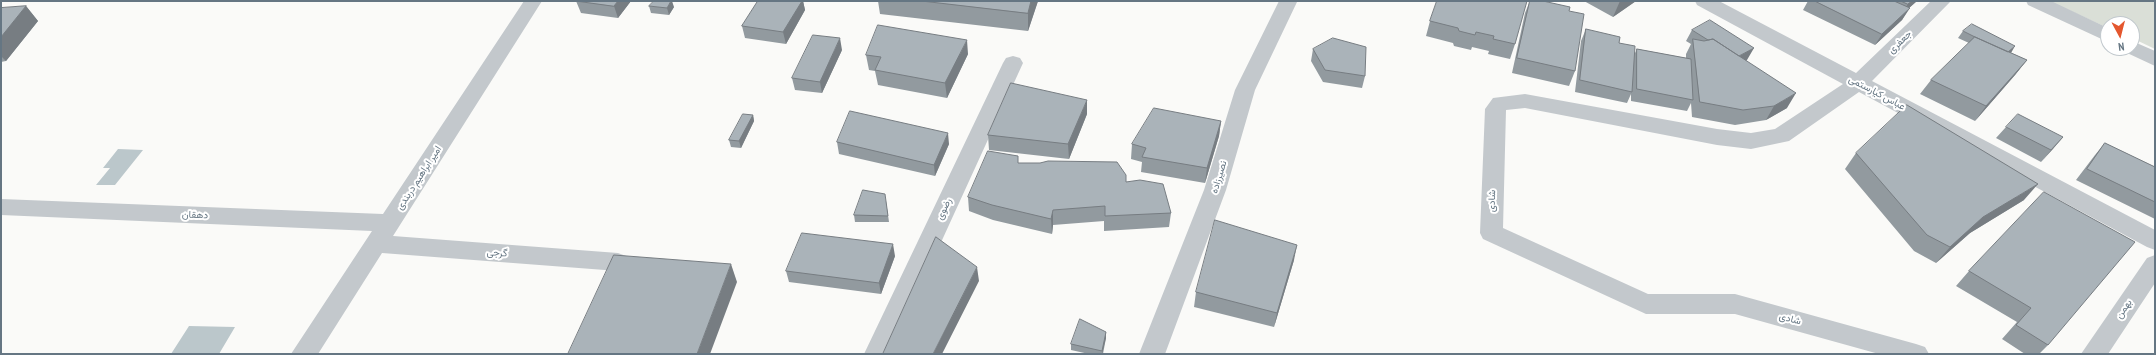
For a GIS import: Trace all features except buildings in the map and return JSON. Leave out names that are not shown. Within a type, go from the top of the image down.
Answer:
[{"type":"street","name":"امیر ابراهیم دربندی","points":[[304,354],[533,1]]},
{"type":"street","name":"عباس کیارستمی","points":[[1704,1],[2155,241]]},
{"type":"street","name":"جعفری","points":[[1858,83],[1942,1]]},
{"type":"street","points":[[2035,1],[2100,32]]},
{"type":"street","name":"نصیرزاده","points":[[1152,354],[1215,190],[1245,90],[1288,2]]},
{"type":"street","points":[[2140,51],[2155,58]]},
{"type":"street","name":"رضوى","points":[[877,354],[1013,64]]},
{"type":"street","name":"شادی","points":[[1858,83],[1781,136],[1751,141],[1717,137],[1525,101],[1500,103],[1495,109],[1491,233],[1646,304],[1736,304],[1916,354]]},
{"type":"street","name":"دهقان","points":[[1,207],[389,223]]},
{"type":"street","name":"گرجی","points":[[376,244],[618,262]]},
{"type":"street","name":"بهمن","points":[[2094,354],[2155,264]]},
{"type":"shaded area","points":[[2049,1],[2155,1],[2155,49],[2140,42],[2140,16],[2100,16],[2100,24]]},
{"type":"shaded area","points":[[118,149],[143,150],[115,185],[96,185],[110,168],[103,168]]},
{"type":"shaded area","points":[[189,326],[235,327],[219,354],[171,354]]}]
